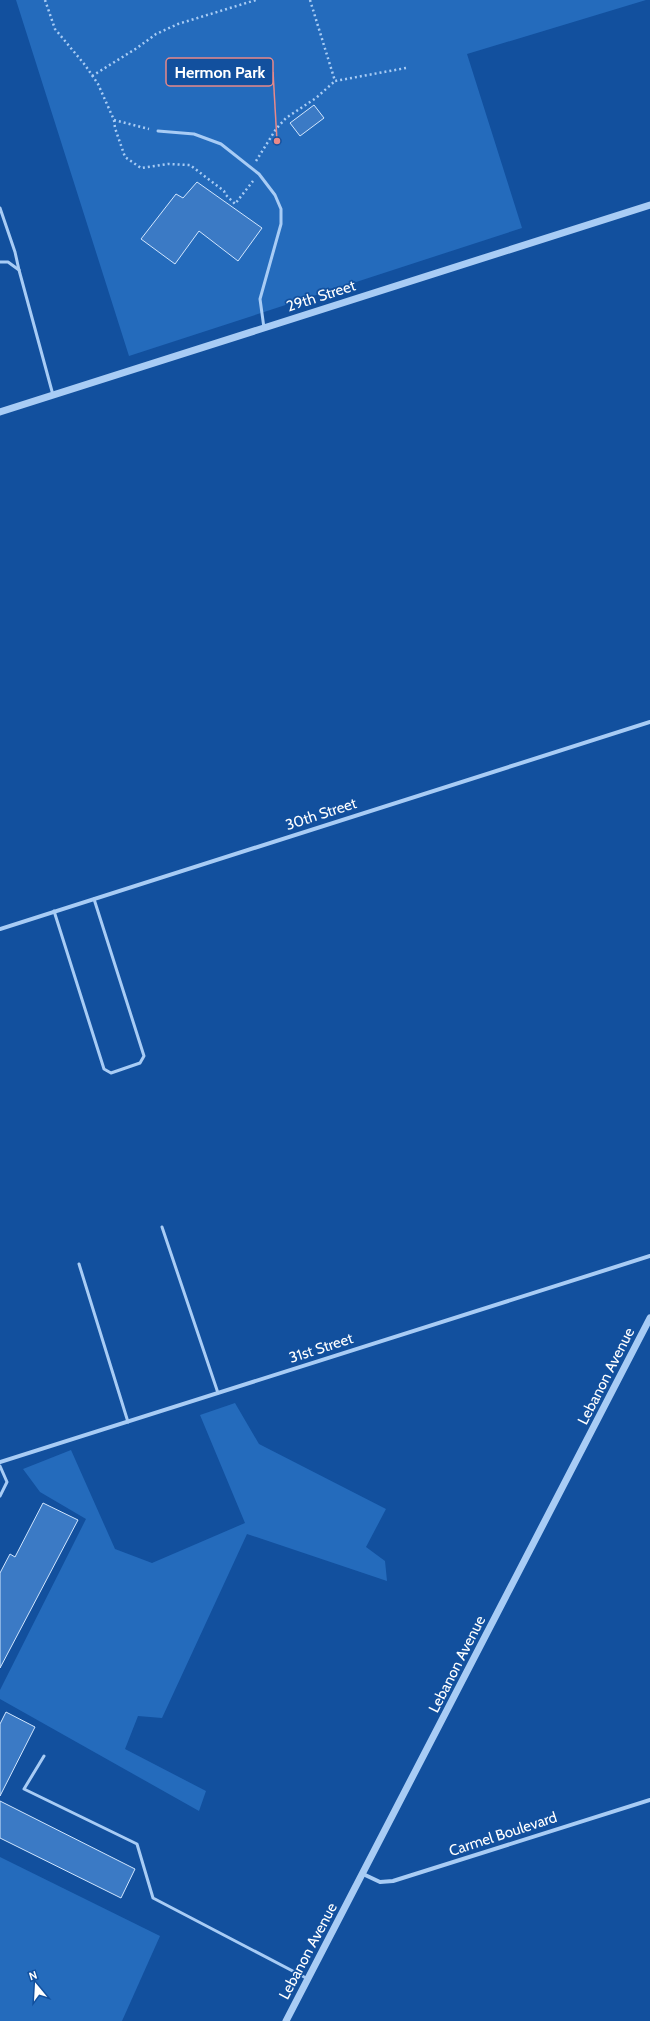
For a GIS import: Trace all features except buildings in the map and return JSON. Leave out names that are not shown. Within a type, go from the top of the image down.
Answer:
[{"type":"street","name":"29th Street","points":[[0,412],[650,205]]},
{"type":"street","name":"30th Street","points":[[0,928],[650,722]]},
{"type":"street","name":"31st Street","points":[[0,1462],[650,1256]]},
{"type":"street","name":"Lebanon Avenue","points":[[286,2021],[650,1318]]},
{"type":"street","name":"Carmel Boulevard","points":[[363,1874],[380,1882],[393,1881],[650,1800]]},
{"type":"lane","points":[[158,131],[194,134],[221,144],[259,174],[275,195],[281,209],[281,224],[260,299],[264,328]]},
{"type":"lane","points":[[0,208],[15,252],[53,395]]},
{"type":"lane","points":[[0,262],[8,262],[19,270]]},
{"type":"lane","points":[[54,911],[104,1069],[111,1073],[140,1063],[144,1056],[94,899]]},
{"type":"lane","points":[[162,1227],[218,1393]]},
{"type":"lane","points":[[79,1264],[128,1422]]},
{"type":"lane","points":[[0,1466],[7,1482],[0,1496]]},
{"type":"lane","points":[[44,1756],[24,1789],[137,1844],[153,1898],[308,1979]]},
{"type":"path","points":[[45,0],[56,29],[74,50],[92,76],[114,120],[115,128],[125,157],[141,168],[168,164],[190,165],[224,191],[235,204],[259,174]]},
{"type":"path","points":[[92,76],[137,48],[156,34],[178,24],[256,0]]},
{"type":"path","points":[[310,0],[335,81]]},
{"type":"path","points":[[252,168],[276,129],[286,118],[316,98],[335,81],[406,68]]},
{"type":"path","points":[[114,120],[158,131]]},
{"type":"shaded area","points":[[16,0],[646,0],[467,54],[522,228],[129,356]]},
{"type":"shaded area","points":[[235,1403],[259,1444],[386,1509],[366,1547],[385,1561],[387,1581],[247,1534],[162,1718],[138,1716],[125,1749],[206,1791],[199,1811],[0,1699],[0,1690],[86,1519],[40,1492],[23,1469],[71,1450],[115,1549],[152,1563],[245,1523],[200,1415]]},
{"type":"shaded area","points":[[0,1857],[160,1936],[122,2021],[0,2021]]},
{"type":"place","name":"Hermon Park","points":[[277,141]]}]
